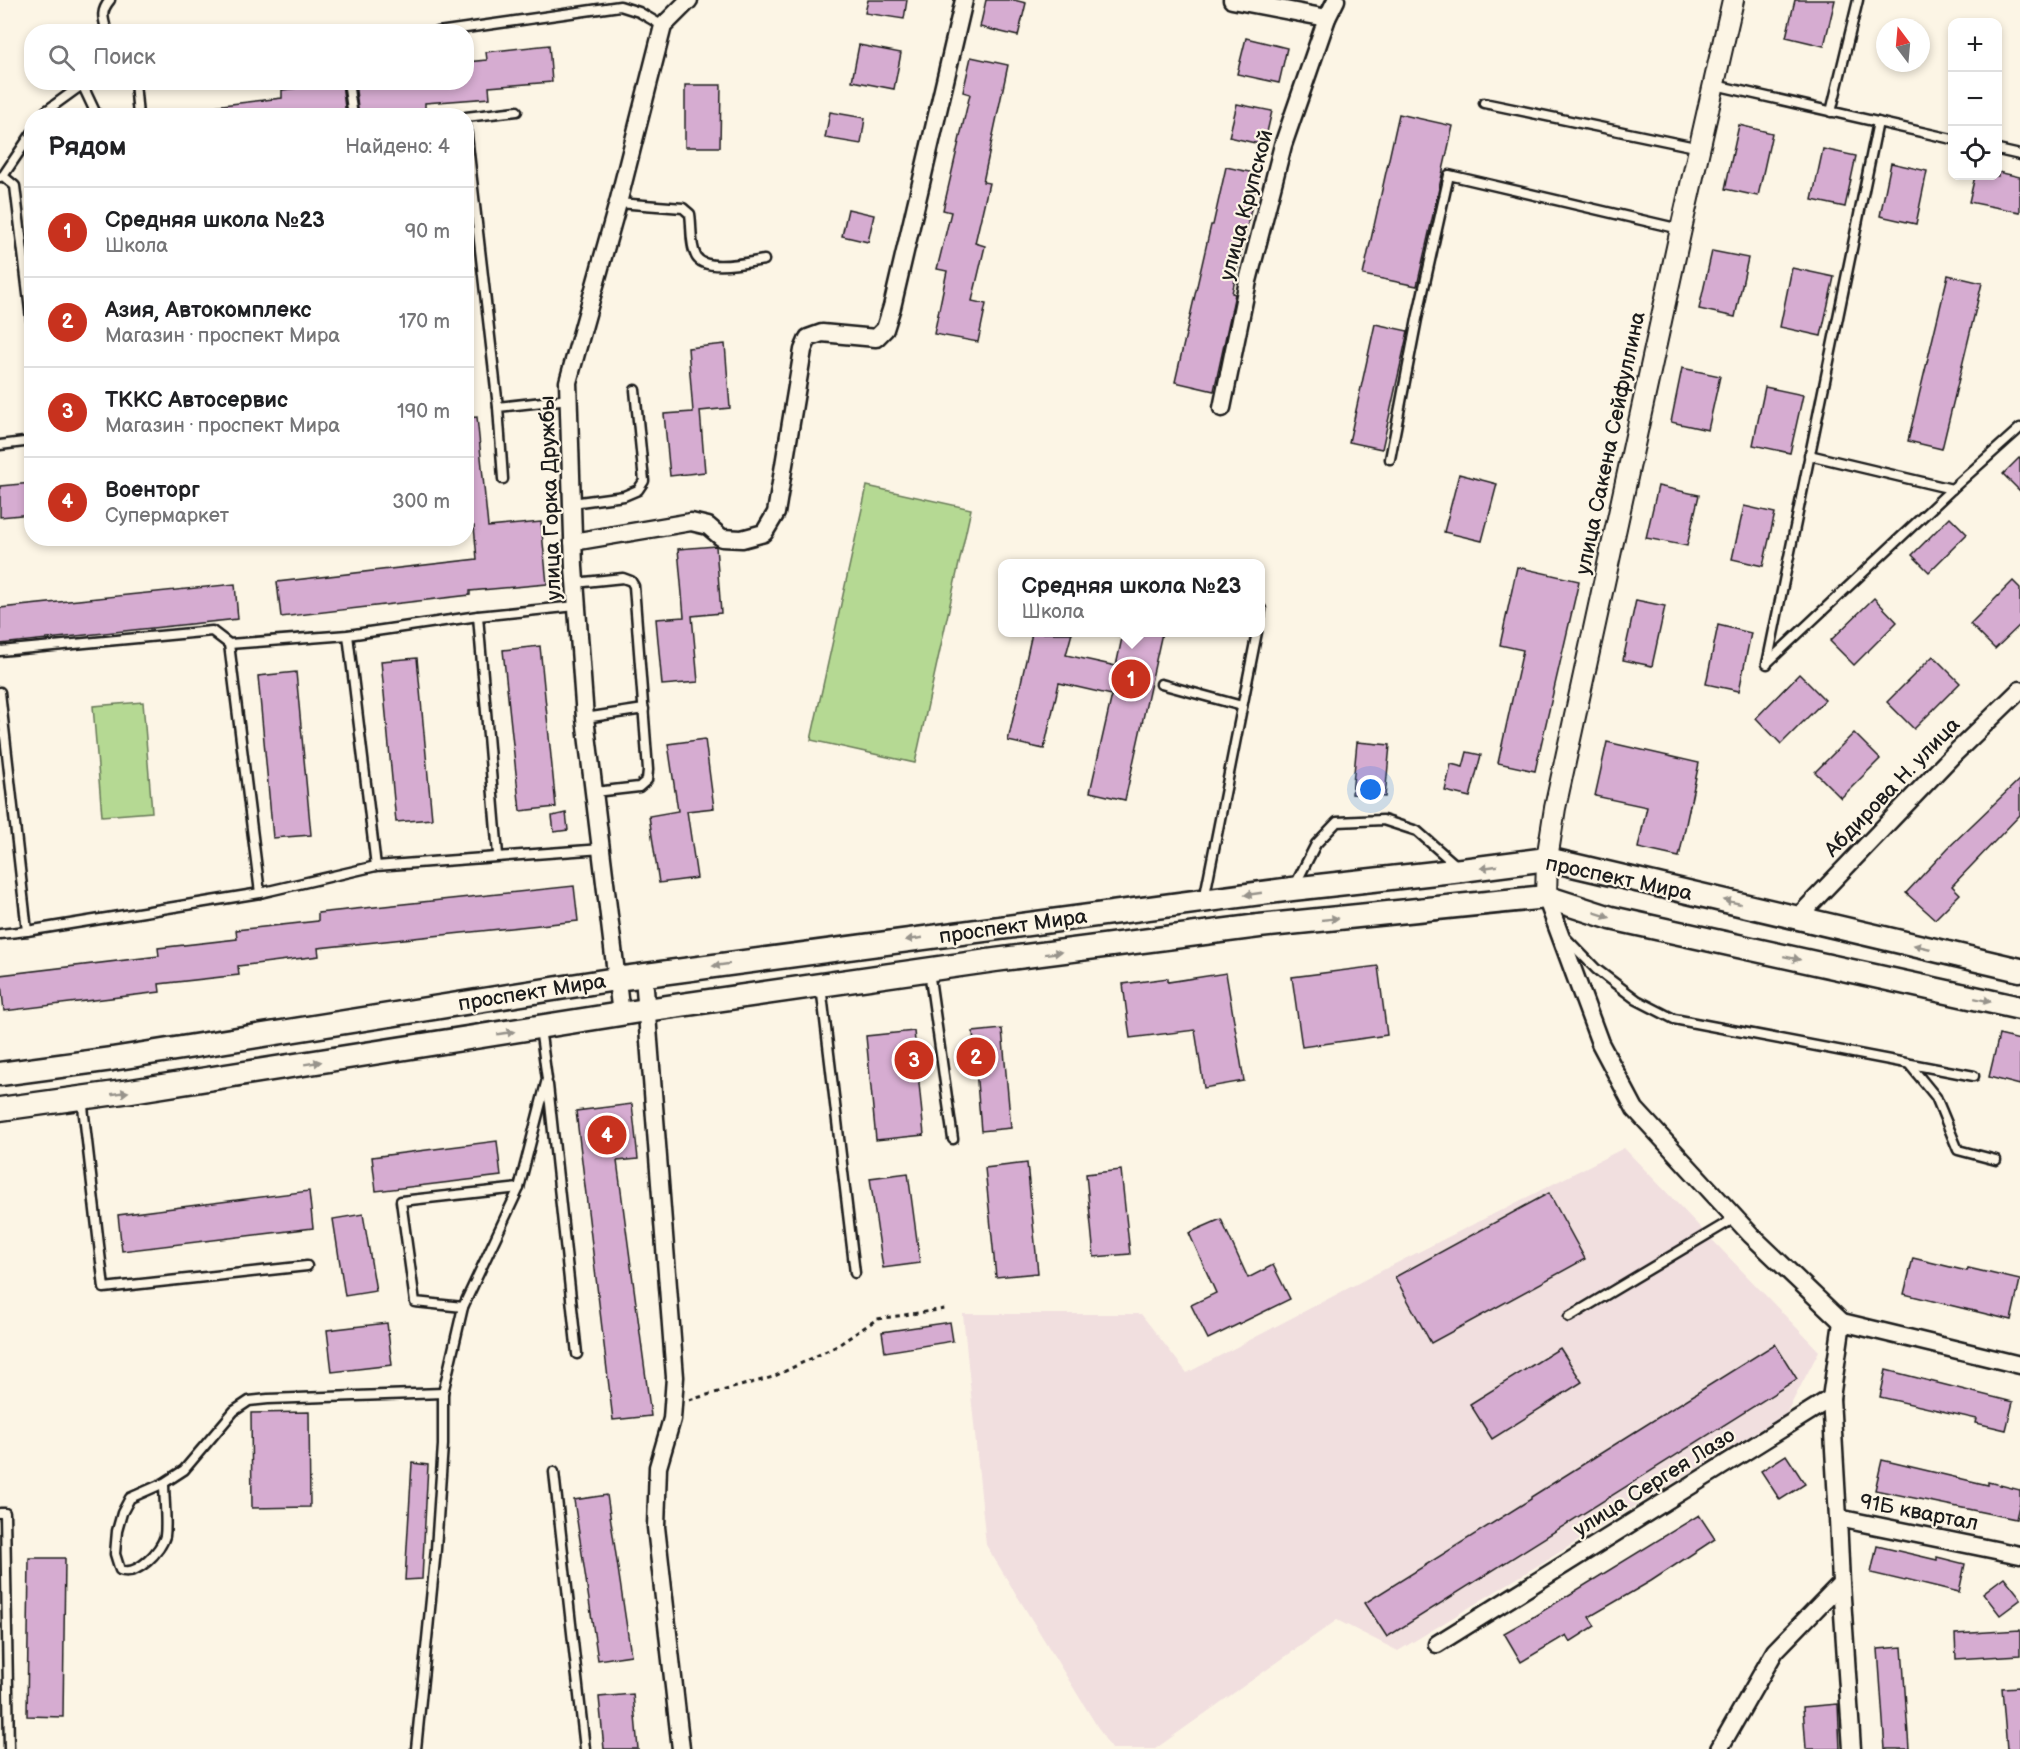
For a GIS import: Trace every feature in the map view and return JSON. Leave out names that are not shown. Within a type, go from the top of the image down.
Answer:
[{"type":"main road","name":"проспект Мира","points":[[0,1074],[616,979],[1292,889],[1547,859],[2020,970]]},
{"type":"main road","name":"проспект Мира","points":[[0,1109],[646,1010],[929,970],[1259,926],[1546,897],[1611,918],[2020,1008]]},
{"type":"street","points":[[663,26],[689,0]]},
{"type":"street","points":[[573,542],[691,522],[708,526],[722,538],[742,539],[764,533],[776,513],[802,350],[808,338],[822,333],[876,338],[885,329],[892,308],[964,0]]},
{"type":"street","points":[[1232,0],[1327,18]]},
{"type":"street","name":"улица Крупской","points":[[1222,408],[1248,281],[1283,145],[1327,18],[1336,0]]},
{"type":"street","name":"улица Сакена Сейфуллина","points":[[1546,897],[1547,859],[1557,796],[1733,0]]},
{"type":"street","name":"улица Горка Дружбы","points":[[621,1014],[585,718],[574,584],[568,382],[618,203],[663,26]]},
{"type":"street","name":"Абдирова Н. улица","points":[[1798,917],[1952,756],[2020,690]]},
{"type":"street","points":[[1546,897],[1600,1042],[1635,1109],[1735,1218],[1842,1322],[2020,1365]]},
{"type":"street","points":[[644,976],[675,1377],[672,1419],[658,1467],[656,1527],[681,1749]]},
{"type":"street","points":[[1838,1518],[1831,1398],[1842,1322]]},
{"type":"street","name":"улица Сергея Лазо","points":[[1437,1644],[1831,1398]]},
{"type":"street","name":"91Б квартал","points":[[1852,1749],[1838,1518],[2020,1555]]},
{"type":"street","points":[[1719,1749],[1775,1651],[1841,1583]]},
{"type":"lane","points":[[105,24],[103,8],[110,0]]},
{"type":"lane","points":[[1831,112],[1858,0]]},
{"type":"lane","points":[[474,27],[620,6],[639,12],[663,26]]},
{"type":"lane","points":[[1714,85],[1948,138]]},
{"type":"lane","points":[[50,108],[74,90]]},
{"type":"lane","points":[[87,90],[94,108]]},
{"type":"lane","points":[[136,90],[137,108]]},
{"type":"lane","points":[[349,90],[352,108]]},
{"type":"lane","points":[[1484,103],[1700,148]]},
{"type":"lane","points":[[474,116],[517,111]]},
{"type":"lane","points":[[1878,122],[1767,664],[2020,428]]},
{"type":"lane","points":[[24,145],[2,177],[15,186],[24,261]]},
{"type":"lane","points":[[2002,151],[2020,155]]},
{"type":"lane","points":[[1390,459],[1417,319],[1449,175],[1681,229]]},
{"type":"lane","points":[[474,195],[498,407],[503,479]]},
{"type":"lane","points":[[618,203],[683,208],[690,214],[694,255],[699,261],[711,266],[764,260]]},
{"type":"lane","points":[[572,503],[624,496],[638,490],[644,481],[635,390]]},
{"type":"lane","points":[[498,407],[569,399]]},
{"type":"lane","points":[[0,445],[24,442]]},
{"type":"lane","points":[[1809,455],[1952,489]]},
{"type":"lane","points":[[574,584],[623,578],[631,581],[634,586],[647,780],[639,787],[595,792]]},
{"type":"lane","points":[[0,651],[212,631],[229,644],[348,635],[478,616],[576,606]]},
{"type":"lane","points":[[478,616],[498,855]]},
{"type":"lane","points":[[348,635],[376,866]]},
{"type":"lane","points":[[1204,901],[1256,637]]},
{"type":"lane","points":[[229,644],[260,893]]},
{"type":"lane","points":[[1161,684],[1242,706]]},
{"type":"lane","points":[[0,692],[27,931]]},
{"type":"lane","points":[[585,718],[644,709]]},
{"type":"lane","points":[[1292,889],[1316,844],[1337,822],[1383,820],[1418,831],[1462,870]]},
{"type":"lane","points":[[0,934],[260,893],[376,866],[498,855],[602,849]]},
{"type":"lane","points":[[1558,930],[1596,969],[1637,1000],[1674,1018],[1974,1076]]},
{"type":"lane","points":[[929,970],[953,1139]]},
{"type":"lane","points":[[821,986],[855,1274]]},
{"type":"lane","points":[[540,1027],[577,1354]]},
{"type":"lane","points":[[1908,1063],[1936,1096],[1958,1150],[1996,1161]]},
{"type":"lane","points":[[416,1749],[436,1549],[443,1445],[443,1393],[463,1307],[519,1188],[547,1078]]},
{"type":"lane","points":[[82,1098],[104,1288],[307,1266]]},
{"type":"lane","points":[[463,1307],[415,1302],[400,1201],[519,1188]]},
{"type":"lane","points":[[1569,1317],[1735,1218]]},
{"type":"lane","points":[[164,1483],[165,1537],[145,1564],[126,1572],[120,1570],[115,1554],[122,1514],[130,1498],[164,1483],[184,1470],[234,1411],[249,1401],[443,1393]]},
{"type":"lane","points":[[554,1472],[585,1749]]},
{"type":"lane","points":[[0,1513],[5,1513],[9,1749]]},
{"type":"path","points":[[673,1404],[773,1377],[837,1346],[877,1319],[945,1309]]},
{"type":"shaded area","points":[[1624,1148],[1819,1351],[1786,1414],[1398,1651],[1337,1620],[1155,1749],[1111,1749],[986,1545],[963,1314],[1141,1314],[1187,1373],[1383,1270]]},
{"type":"green space","points":[[867,486],[971,509],[915,763],[811,740]]},
{"type":"green space","points":[[143,702],[152,812],[102,816],[93,706]]},
{"type":"building","points":[[868,0],[907,0],[904,19],[865,13]]},
{"type":"building","points":[[986,0],[1014,0],[1026,3],[1018,36],[980,27]]},
{"type":"building","points":[[1795,0],[1835,0],[1824,46],[1786,37]]},
{"type":"building","points":[[1246,38],[1287,48],[1279,83],[1237,74]]},
{"type":"building","points":[[549,45],[552,82],[489,87],[490,98],[425,103],[425,108],[358,108],[356,90],[474,90],[474,61],[487,60],[486,52]]},
{"type":"building","points":[[859,45],[901,53],[894,89],[852,81]]},
{"type":"building","points":[[971,57],[1008,65],[983,182],[989,183],[975,243],[985,246],[972,301],[986,304],[978,342],[934,334],[947,271],[937,269],[951,212],[943,210],[970,94],[963,92]]},
{"type":"building","points":[[685,85],[721,85],[720,147],[685,147]]},
{"type":"building","points":[[282,90],[343,90],[345,108],[214,108],[214,106],[282,98]]},
{"type":"building","points":[[1237,104],[1272,111],[1264,145],[1229,137]]},
{"type":"building","points":[[830,112],[865,118],[861,144],[825,138]]},
{"type":"building","points":[[1399,114],[1453,126],[1417,286],[1363,275]]},
{"type":"building","points":[[1739,125],[1772,133],[1758,196],[1725,189]]},
{"type":"building","points":[[1823,149],[1856,156],[1845,207],[1812,200]]},
{"type":"building","points":[[1891,163],[1927,171],[1916,224],[1880,216]]},
{"type":"building","points":[[1226,167],[1259,174],[1232,293],[1235,294],[1214,391],[1175,382]]},
{"type":"building","points":[[2002,173],[2020,177],[2020,212],[1969,202],[1974,180],[2002,180]]},
{"type":"building","points":[[848,209],[874,215],[868,242],[842,236]]},
{"type":"building","points":[[1712,251],[1748,258],[1735,317],[1699,309]]},
{"type":"building","points":[[1792,268],[1834,277],[1821,336],[1780,327]]},
{"type":"building","points":[[1948,275],[1982,283],[1942,449],[1908,441]]},
{"type":"building","points":[[1375,324],[1408,331],[1382,449],[1349,442]]},
{"type":"building","points":[[725,344],[730,408],[700,411],[705,472],[670,476],[664,414],[693,412],[688,348]]},
{"type":"building","points":[[1682,368],[1720,376],[1708,430],[1671,422]]},
{"type":"building","points":[[1765,387],[1803,395],[1790,453],[1753,445]]},
{"type":"building","points":[[474,417],[477,417],[488,527],[541,522],[547,584],[470,591],[470,595],[281,617],[277,582],[477,559],[474,526]]},
{"type":"building","points":[[2020,457],[2020,491],[2003,474]]},
{"type":"building","points":[[1459,474],[1497,484],[1482,541],[1444,532]]},
{"type":"building","points":[[24,484],[24,515],[0,517],[0,486]]},
{"type":"building","points":[[1658,486],[1699,495],[1687,546],[1646,538]]},
{"type":"building","points":[[1744,506],[1775,513],[1763,566],[1732,559]]},
{"type":"building","points":[[1950,517],[1967,534],[1929,572],[1912,555]]},
{"type":"building","points":[[716,546],[721,613],[692,616],[698,682],[662,685],[656,619],[684,617],[678,549]]},
{"type":"building","points":[[1517,567],[1579,581],[1535,771],[1498,763],[1523,650],[1500,645]]},
{"type":"building","points":[[2013,581],[2020,588],[2020,625],[1995,649],[1970,624]]},
{"type":"building","points":[[235,584],[238,619],[0,644],[0,608]]},
{"type":"building","points":[[1874,598],[1897,622],[1854,665],[1830,641]]},
{"type":"building","points":[[1636,600],[1665,606],[1652,666],[1623,660]]},
{"type":"building","points":[[1718,625],[1751,633],[1739,691],[1706,684]]},
{"type":"building","points":[[1031,637],[1071,637],[1066,655],[1116,666],[1122,637],[1161,637],[1125,800],[1090,792],[1112,695],[1059,683],[1044,749],[1008,741]]},
{"type":"building","points":[[540,646],[556,807],[520,811],[503,650]]},
{"type":"building","points":[[1933,656],[1960,683],[1914,729],[1887,702]]},
{"type":"building","points":[[417,658],[432,819],[396,822],[381,661]]},
{"type":"building","points":[[296,672],[311,835],[273,838],[258,676]]},
{"type":"building","points":[[1799,674],[1825,700],[1781,744],[1756,718]]},
{"type":"building","points":[[1854,733],[1880,759],[1841,798],[1815,772]]},
{"type":"building","points":[[705,739],[714,808],[687,811],[697,878],[659,883],[649,816],[678,811],[668,744]]},
{"type":"building","points":[[1357,742],[1390,745],[1385,797],[1352,794]]},
{"type":"building","points":[[1607,742],[1699,763],[1679,857],[1638,848],[1647,807],[1595,796]]},
{"type":"building","points":[[1467,752],[1481,755],[1470,797],[1445,791],[1451,764],[1463,767]]},
{"type":"building","points":[[2020,779],[2020,815],[1952,886],[1960,894],[1935,919],[1906,893],[1948,848]]},
{"type":"building","points":[[566,813],[568,830],[554,832],[552,816]]},
{"type":"building","points":[[574,886],[578,921],[318,948],[319,956],[238,966],[239,975],[159,984],[160,992],[4,1011],[0,975],[159,956],[158,948],[237,939],[236,930],[318,921],[318,913]]},
{"type":"building","points":[[1378,966],[1387,1035],[1302,1047],[1292,977]]},
{"type":"building","points":[[1226,973],[1244,1081],[1204,1088],[1195,1030],[1130,1038],[1123,984],[1168,978],[1168,982]]},
{"type":"building","points":[[1002,1029],[1011,1128],[981,1131],[973,1032]]},
{"type":"building","points":[[914,1031],[924,1135],[876,1140],[866,1036]]},
{"type":"building","points":[[1999,1035],[2020,1040],[2020,1085],[1989,1077]]},
{"type":"building","points":[[632,1104],[638,1159],[617,1161],[651,1416],[613,1420],[576,1111]]},
{"type":"building","points":[[497,1141],[501,1176],[376,1191],[372,1157]]},
{"type":"building","points":[[1027,1163],[1038,1273],[996,1277],[985,1168]]},
{"type":"building","points":[[1121,1170],[1130,1254],[1094,1257],[1086,1174]]},
{"type":"building","points":[[908,1173],[920,1263],[883,1268],[870,1178]]},
{"type":"building","points":[[309,1191],[313,1228],[122,1251],[118,1215]]},
{"type":"building","points":[[1549,1193],[1585,1259],[1431,1343],[1395,1277]]},
{"type":"building","points":[[363,1214],[376,1291],[345,1296],[333,1219]]},
{"type":"building","points":[[1221,1219],[1248,1278],[1273,1265],[1290,1299],[1208,1339],[1191,1305],[1216,1293],[1189,1233]]},
{"type":"building","points":[[1913,1258],[1967,1271],[1968,1268],[2020,1280],[2011,1320],[1904,1294]]},
{"type":"building","points":[[950,1322],[953,1341],[885,1352],[882,1332]]},
{"type":"building","points":[[387,1323],[392,1365],[332,1372],[327,1330]]},
{"type":"building","points":[[1775,1344],[1797,1379],[1387,1637],[1365,1603]]},
{"type":"building","points":[[1560,1348],[1582,1382],[1492,1439],[1470,1404]]},
{"type":"building","points":[[1886,1370],[2013,1402],[2006,1430],[1976,1423],[1977,1419],[1880,1397]]},
{"type":"building","points":[[309,1412],[310,1507],[252,1508],[251,1413]]},
{"type":"building","points":[[1786,1455],[1805,1484],[1780,1500],[1761,1471]]},
{"type":"building","points":[[1882,1460],[1988,1485],[1988,1482],[2020,1490],[2016,1519],[1875,1490]]},
{"type":"building","points":[[412,1463],[428,1465],[422,1579],[405,1580]]},
{"type":"building","points":[[607,1495],[631,1655],[598,1660],[574,1500]]},
{"type":"building","points":[[1699,1515],[1715,1539],[1651,1581],[1589,1617],[1595,1626],[1570,1642],[1566,1635],[1521,1662],[1504,1633]]},
{"type":"building","points":[[1877,1546],[1965,1564],[1959,1592],[1871,1573]]},
{"type":"building","points":[[29,1558],[65,1558],[63,1717],[27,1716]]},
{"type":"building","points":[[2004,1577],[2020,1600],[2000,1615],[1983,1593]]},
{"type":"building","points":[[2020,1630],[2020,1655],[1956,1659],[1955,1634]]},
{"type":"building","points":[[1902,1647],[1909,1749],[1885,1749],[1878,1649]]},
{"type":"building","points":[[2020,1687],[2020,1749],[2007,1749],[2002,1688]]},
{"type":"building","points":[[633,1694],[638,1749],[604,1749],[599,1697]]},
{"type":"building","points":[[1838,1704],[1840,1749],[1806,1749],[1803,1707]]},
{"type":"place","name":"Средняя школа №23","points":[[1131,679]]},
{"type":"place","name":"Азия, Автокомплекс","points":[[976,1057]]},
{"type":"place","name":"ТККС Автосервис","points":[[914,1060]]},
{"type":"place","name":"Военторг","points":[[607,1135]]}]
